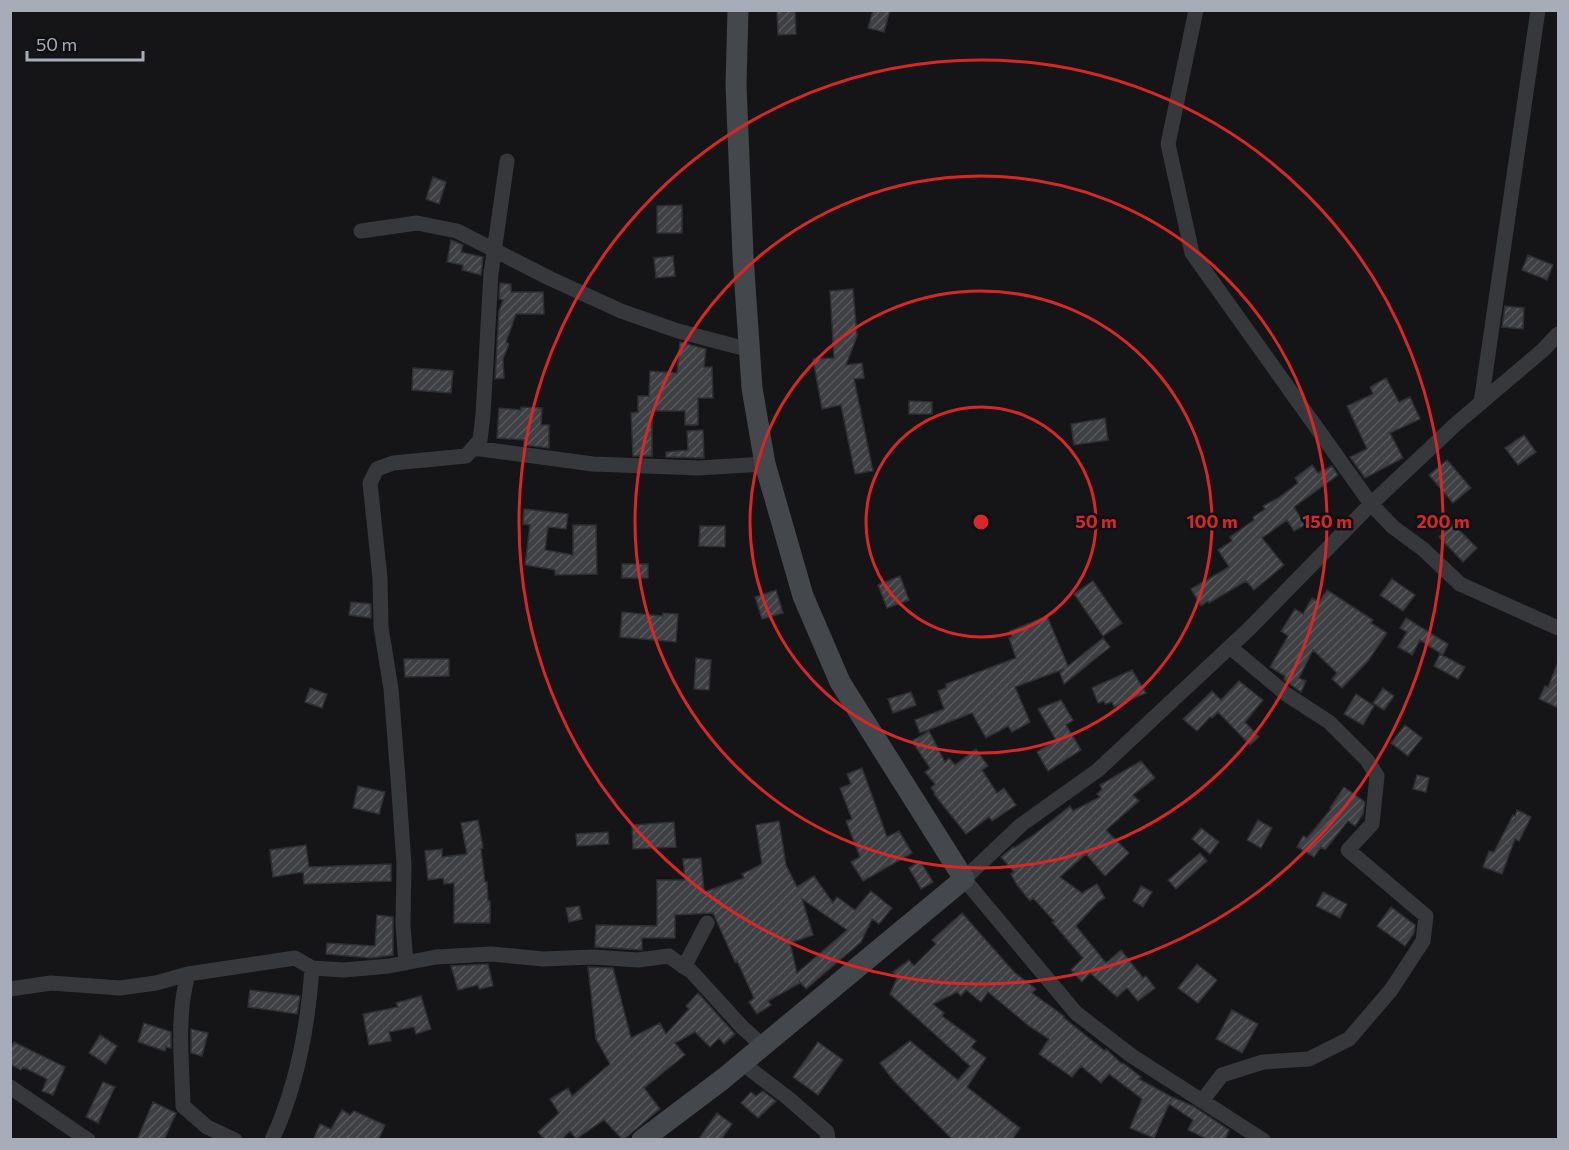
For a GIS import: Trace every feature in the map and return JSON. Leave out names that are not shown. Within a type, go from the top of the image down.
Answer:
[{"type":"street","points":[[738,10],[736,85],[743,256],[752,388],[765,464],[803,596],[840,682],[964,879],[1076,1013],[1132,1056],[1202,1101],[1241,1134],[1263,1140]]},
{"type":"street","points":[[1196,10],[1168,144],[1192,253],[1371,504],[1393,527],[1423,549],[1460,584],[1558,628]]},
{"type":"street","points":[[1480,403],[1538,10]]},
{"type":"street","points":[[406,963],[404,864],[398,778],[391,689],[381,627],[380,578],[370,483],[377,470],[393,463],[466,456],[480,440],[487,316],[507,161]]},
{"type":"street","points":[[361,231],[417,223],[457,231],[621,311],[678,331],[750,350]]},
{"type":"street","points":[[642,1140],[742,1063],[964,879],[1022,825],[1098,770],[1230,647],[1371,504],[1558,334]]},
{"type":"street","points":[[472,448],[593,464],[699,468],[765,464]]},
{"type":"street","points":[[1202,1101],[1222,1075],[1263,1062],[1310,1059],[1349,1039],[1391,990],[1423,941],[1426,916],[1348,850],[1372,824],[1377,776],[1367,760],[1329,722],[1286,694],[1230,647]]},
{"type":"street","points":[[684,967],[707,923]]},
{"type":"street","points":[[10,989],[51,983],[120,988],[156,983],[188,974],[295,958],[312,968],[344,970],[436,957],[491,954],[543,959],[593,957],[638,960],[669,956],[691,971],[762,1046]]},
{"type":"street","points":[[272,1140],[283,1115],[303,1044],[312,968]]},
{"type":"street","points":[[188,974],[180,1013],[183,1106],[207,1127],[235,1140]]},
{"type":"street","points":[[742,1063],[788,1098],[827,1132],[828,1140]]},
{"type":"street","points":[[10,1087],[88,1140]]},
{"type":"building","points":[[777,10],[795,10],[796,34],[778,35]]},
{"type":"building","points":[[873,10],[890,10],[884,32],[868,28]]},
{"type":"building","points":[[433,177],[446,182],[439,204],[426,199]]},
{"type":"building","points":[[682,205],[682,233],[657,233],[657,206]]},
{"type":"building","points":[[451,240],[463,245],[461,252],[483,257],[481,275],[462,270],[463,265],[447,262]]},
{"type":"building","points":[[1528,255],[1553,265],[1547,280],[1522,270]]},
{"type":"building","points":[[673,256],[675,276],[656,278],[654,258]]},
{"type":"building","points":[[500,283],[511,284],[511,292],[543,292],[544,314],[516,314],[506,342],[509,344],[503,359],[504,378],[495,379],[499,311],[503,300],[499,299]]},
{"type":"building","points":[[853,289],[857,336],[846,365],[862,363],[864,378],[854,379],[873,471],[855,474],[841,405],[822,409],[813,359],[834,358],[830,291]]},
{"type":"building","points":[[1505,306],[1524,308],[1523,329],[1502,327]]},
{"type":"building","points":[[680,342],[706,349],[704,367],[712,367],[713,398],[698,398],[698,425],[685,425],[685,411],[652,411],[652,456],[633,456],[631,413],[638,412],[638,396],[649,396],[650,371],[677,373]]},
{"type":"building","points":[[413,368],[453,371],[451,393],[412,390]]},
{"type":"building","points":[[1386,378],[1399,402],[1410,397],[1420,419],[1390,433],[1403,458],[1365,478],[1350,457],[1367,449],[1347,406],[1373,394],[1370,387]]},
{"type":"building","points":[[909,401],[932,402],[932,414],[909,414]]},
{"type":"building","points":[[521,407],[542,408],[541,425],[549,425],[549,448],[524,445],[524,440],[497,438],[499,408],[521,410]]},
{"type":"building","points":[[1105,418],[1108,440],[1074,445],[1071,424]]},
{"type":"building","points":[[703,430],[704,458],[666,457],[666,452],[688,450],[687,431]]},
{"type":"building","points":[[1524,435],[1536,452],[1518,465],[1505,448]]},
{"type":"building","points":[[1447,460],[1471,488],[1453,503],[1429,475]]},
{"type":"building","points":[[1312,465],[1318,473],[1332,466],[1338,475],[1294,507],[1305,525],[1294,531],[1287,520],[1262,538],[1284,565],[1254,590],[1246,581],[1201,606],[1191,589],[1229,567],[1218,550],[1232,541],[1230,537],[1254,520],[1253,517],[1265,509],[1263,506],[1298,483],[1295,478]]},
{"type":"building","points":[[524,509],[568,514],[566,529],[548,527],[545,550],[573,555],[573,525],[596,525],[597,574],[555,575],[555,570],[525,565],[530,525],[523,524]]},
{"type":"building","points":[[1453,524],[1477,548],[1463,562],[1439,537]]},
{"type":"building","points":[[700,526],[725,526],[725,547],[699,546]]},
{"type":"building","points":[[622,564],[648,564],[648,578],[622,578]]},
{"type":"building","points":[[900,576],[909,600],[887,608],[878,585]]},
{"type":"building","points":[[1392,579],[1415,595],[1403,611],[1380,595]]},
{"type":"building","points":[[1093,581],[1122,623],[1103,636],[1074,594]]},
{"type":"building","points":[[776,590],[783,613],[762,619],[755,597]]},
{"type":"building","points":[[1327,590],[1373,620],[1371,623],[1387,633],[1368,661],[1342,688],[1332,679],[1337,673],[1313,650],[1299,678],[1306,681],[1301,692],[1284,680],[1285,676],[1270,667],[1288,636],[1281,631],[1295,609],[1303,614],[1312,598],[1319,602]]},
{"type":"building","points":[[351,602],[371,604],[371,618],[349,615]]},
{"type":"building","points":[[622,612],[663,616],[663,613],[678,614],[676,642],[620,637]]},
{"type":"building","points":[[1047,616],[1068,666],[1103,638],[1110,647],[1064,684],[1060,673],[1064,669],[1015,687],[1030,722],[1012,732],[1008,726],[986,738],[972,713],[920,733],[915,720],[944,709],[938,691],[946,688],[946,684],[1016,658],[1009,638],[1012,637],[1010,631]]},
{"type":"building","points":[[1406,618],[1448,644],[1443,655],[1420,640],[1412,655],[1398,647],[1407,632],[1400,628]]},
{"type":"building","points":[[1440,654],[1465,667],[1458,679],[1434,666]]},
{"type":"building","points":[[696,658],[711,660],[709,690],[694,689]]},
{"type":"building","points":[[404,659],[449,659],[449,676],[405,677]]},
{"type":"building","points":[[1558,662],[1558,708],[1539,699],[1545,686],[1548,687]]},
{"type":"building","points":[[1132,670],[1146,693],[1114,707],[1112,702],[1098,703],[1092,688]]},
{"type":"building","points":[[1239,681],[1263,700],[1245,722],[1259,737],[1250,745],[1218,712],[1197,731],[1183,719],[1212,691],[1221,700]]},
{"type":"building","points":[[310,688],[327,694],[322,708],[305,702]]},
{"type":"building","points":[[1383,688],[1394,696],[1384,710],[1373,703]]},
{"type":"building","points":[[911,692],[916,705],[893,713],[888,699]]},
{"type":"building","points":[[1356,694],[1374,706],[1363,725],[1344,714]]},
{"type":"building","points":[[1061,700],[1073,720],[1066,725],[1081,750],[1048,771],[1037,752],[1056,740],[1038,709]]},
{"type":"building","points":[[1405,725],[1422,738],[1408,756],[1391,743]]},
{"type":"building","points":[[929,731],[945,762],[949,758],[955,765],[976,749],[988,766],[982,770],[997,793],[1004,788],[1016,805],[992,821],[989,817],[966,834],[934,794],[931,788],[935,784],[925,772],[930,768],[912,741]]},
{"type":"building","points":[[1141,761],[1155,778],[1133,795],[1139,801],[1106,830],[1129,853],[1105,876],[1086,854],[1060,877],[1082,893],[1097,884],[1105,898],[1098,902],[1076,926],[1106,963],[1121,950],[1143,978],[1146,976],[1155,988],[1138,1001],[1127,988],[1117,997],[1090,973],[1082,982],[1071,970],[1083,958],[1052,922],[1054,921],[1033,898],[1030,901],[1017,885],[1011,874],[1014,872],[1001,857],[1070,806],[1073,811],[1100,797],[1097,794],[1102,789],[1100,785]]},
{"type":"building","points":[[862,768],[887,837],[899,831],[912,853],[863,881],[851,862],[860,857],[846,821],[852,819],[840,788],[851,784],[847,774]]},
{"type":"building","points":[[1417,775],[1429,778],[1426,792],[1413,789]]},
{"type":"building","points":[[358,786],[385,792],[379,814],[353,808]]},
{"type":"building","points":[[1344,787],[1365,802],[1363,814],[1355,826],[1348,821],[1325,850],[1321,847],[1314,857],[1297,847],[1303,836],[1307,838],[1331,809]]},
{"type":"building","points":[[1517,810],[1531,817],[1519,841],[1515,839],[1502,874],[1483,867],[1489,851],[1494,852]]},
{"type":"building","points":[[478,820],[483,848],[481,849],[485,882],[487,882],[488,901],[490,901],[490,923],[454,923],[454,883],[444,884],[443,878],[428,880],[425,851],[442,849],[442,857],[467,854],[461,823]]},
{"type":"building","points":[[1258,820],[1272,828],[1261,848],[1247,840]]},
{"type":"building","points":[[779,821],[786,865],[797,887],[814,876],[833,903],[837,897],[855,910],[871,891],[892,908],[879,924],[872,919],[861,942],[806,989],[799,981],[800,983],[768,1001],[771,1005],[757,1014],[749,1002],[754,998],[713,913],[675,915],[675,938],[642,938],[642,950],[595,947],[596,925],[657,926],[657,880],[685,880],[683,859],[701,858],[704,892],[744,878],[742,874],[762,864],[756,825]],"holes":[[[802,899],[847,930],[797,973],[790,943],[813,935]]]},
{"type":"building","points":[[674,822],[676,847],[633,849],[632,825]]},
{"type":"building","points":[[1201,828],[1219,842],[1210,854],[1192,839]]},
{"type":"building","points":[[608,832],[609,844],[577,846],[576,834]]},
{"type":"building","points":[[306,845],[309,867],[391,864],[391,881],[304,884],[303,872],[273,877],[270,850]]},
{"type":"building","points":[[1200,853],[1207,861],[1176,889],[1168,880]]},
{"type":"building","points":[[920,861],[933,882],[921,889],[909,868]]},
{"type":"building","points":[[1141,886],[1152,892],[1143,907],[1133,901]]},
{"type":"building","points":[[1323,892],[1347,904],[1340,918],[1316,906]]},
{"type":"building","points":[[579,906],[582,919],[569,922],[566,908]]},
{"type":"building","points":[[1391,907],[1415,925],[1414,933],[1405,946],[1377,926]]},
{"type":"building","points":[[962,913],[1014,972],[1036,989],[1032,993],[1141,1077],[1139,1079],[1193,1106],[1229,1130],[1225,1140],[1209,1140],[1188,1130],[1193,1120],[1169,1104],[1154,1138],[1130,1128],[1142,1099],[1109,1074],[1101,1083],[1081,1066],[1072,1077],[1039,1054],[1049,1039],[1029,1026],[988,992],[981,1002],[966,990],[961,996],[957,992],[933,1004],[944,1013],[942,1016],[976,1041],[971,1047],[986,1058],[967,1087],[1020,1128],[1012,1140],[953,1140],[894,1081],[880,1063],[910,1041],[958,1080],[970,1066],[890,994],[897,978],[893,972],[909,960],[914,966],[936,944],[932,940]]},
{"type":"building","points":[[377,915],[393,917],[393,955],[371,958],[326,954],[327,943],[375,946]]},
{"type":"building","points":[[488,964],[493,986],[479,989],[478,985],[458,990],[451,966]]},
{"type":"building","points":[[1197,964],[1217,980],[1198,1003],[1178,988]]},
{"type":"building","points":[[588,967],[613,968],[631,1038],[660,1023],[666,1034],[689,1009],[686,1006],[698,993],[735,1034],[724,1044],[719,1038],[710,1047],[695,1032],[675,1043],[685,1055],[644,1088],[660,1109],[623,1140],[604,1120],[576,1139],[570,1131],[561,1140],[545,1140],[538,1132],[559,1113],[550,1099],[568,1088],[572,1096],[610,1064],[596,1039]]},
{"type":"building","points":[[250,990],[300,996],[297,1014],[248,1007]]},
{"type":"building","points":[[421,996],[431,1029],[416,1034],[414,1027],[389,1032],[391,1041],[369,1045],[363,1014],[398,1007],[396,1003]]},
{"type":"building","points":[[1232,1010],[1258,1024],[1242,1053],[1216,1039]]},
{"type":"building","points":[[144,1023],[171,1032],[171,1048],[166,1047],[165,1051],[138,1042]]},
{"type":"building","points":[[191,1029],[208,1033],[202,1056],[191,1053]]},
{"type":"building","points":[[100,1035],[117,1046],[106,1064],[89,1053]]},
{"type":"building","points":[[14,1042],[65,1067],[53,1095],[42,1091],[47,1079],[23,1067],[21,1070],[10,1064],[10,1050]]},
{"type":"building","points":[[818,1042],[843,1060],[818,1095],[793,1077]]},
{"type":"building","points":[[103,1082],[115,1087],[98,1123],[86,1117]]},
{"type":"building","points":[[763,1091],[776,1101],[758,1118],[741,1103],[751,1092],[756,1096]]},
{"type":"building","points":[[153,1102],[176,1113],[164,1140],[137,1140]]},
{"type":"building","points":[[342,1110],[350,1115],[354,1111],[385,1125],[378,1140],[313,1140],[320,1124],[331,1129]]},
{"type":"building","points":[[717,1113],[732,1124],[721,1140],[698,1140]]}]
